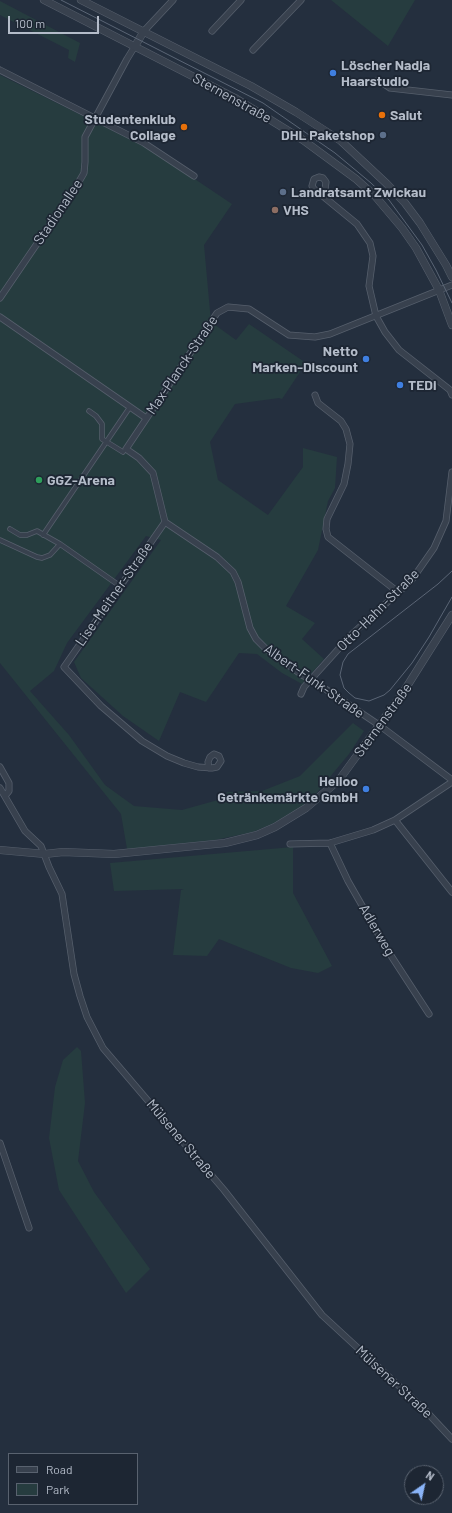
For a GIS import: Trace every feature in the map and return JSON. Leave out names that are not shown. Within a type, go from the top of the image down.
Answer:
[{"type":"street","name":"Sternenstraße","points":[[44,0],[235,98],[303,140],[356,179],[375,196],[402,228],[416,248],[439,290],[452,325]]},
{"type":"street","name":"Sternenstraße","points":[[81,0],[278,101],[341,141],[382,179],[404,203],[420,223],[446,264],[452,277]]},
{"type":"street","points":[[136,46],[144,31],[173,0]]},
{"type":"street","points":[[212,31],[241,0]]},
{"type":"street","points":[[253,50],[301,0]]},
{"type":"street","name":"Stadionallee","points":[[0,298],[84,173],[85,137],[127,59],[136,46]]},
{"type":"street","points":[[0,70],[94,119],[144,143],[194,176]]},
{"type":"street","points":[[378,80],[390,88],[452,94]]},
{"type":"street","points":[[324,196],[357,224],[370,243],[373,256],[369,286],[376,316],[391,340],[399,350],[450,390],[452,395]]},
{"type":"street","name":"Max-Planck-Straße","points":[[125,451],[217,313],[228,306],[249,309],[289,335],[315,337],[330,334],[452,285]]},
{"type":"street","points":[[0,317],[146,418]]},
{"type":"street","points":[[315,395],[318,403],[341,420],[346,429],[350,444],[344,484],[327,519],[326,529],[328,537],[398,592]]},
{"type":"street","points":[[43,535],[106,440],[130,407]]},
{"type":"street","points":[[89,411],[100,420],[102,439],[139,458],[153,473],[165,522]]},
{"type":"street","name":"Otto-Hahn-Straße","points":[[301,694],[304,687],[312,680],[352,634],[411,581],[434,548],[446,521],[452,472]]},
{"type":"street","name":"Lise-Meitner-Straße","points":[[165,522],[64,667],[101,706],[142,741],[168,756],[184,763],[209,768]]},
{"type":"street","name":"Albert-Funk-Straße","points":[[165,522],[217,557],[233,572],[238,582],[250,628],[256,640],[302,675],[312,680],[379,725],[452,781]]},
{"type":"street","points":[[10,529],[20,535],[27,535],[37,531],[60,544],[120,586]]},
{"type":"street","points":[[0,540],[37,558],[50,555],[60,544]]},
{"type":"street","name":"Sternenstraße","points":[[0,850],[45,854],[63,852],[114,854],[225,843],[258,834],[275,827],[306,808],[338,780],[420,668],[452,615]]},
{"type":"street","points":[[0,767],[8,783],[9,791],[5,796]]},
{"type":"street","points":[[290,844],[330,843],[373,830],[395,820],[452,781]]},
{"type":"street","name":"Mülsener Straße","points":[[0,788],[25,831],[41,846],[62,894],[74,974],[90,1023],[103,1048],[224,1190],[322,1315],[424,1408],[452,1439]]},
{"type":"street","points":[[395,820],[452,892]]},
{"type":"street","name":"Adlerweg","points":[[330,843],[348,881],[384,944],[429,1014]]},
{"type":"street","points":[[0,1142],[29,1228]]},
{"type":"green space","points":[[331,0],[415,0],[388,46]]},
{"type":"green space","points":[[0,1],[80,43],[75,62],[68,58],[69,50],[0,15]]},
{"type":"green space","points":[[0,75],[150,149],[232,204],[204,245],[211,322],[236,340],[249,324],[306,363],[282,399],[279,398],[235,404],[210,442],[218,480],[268,515],[303,467],[303,448],[337,457],[335,488],[328,501],[318,550],[286,606],[315,623],[302,639],[324,659],[302,684],[282,673],[257,654],[239,653],[206,702],[180,692],[159,741],[123,716],[81,678],[74,662],[161,540],[146,536],[67,643],[54,671],[30,691],[69,735],[105,785],[134,806],[182,810],[225,798],[227,792],[262,791],[300,776],[353,723],[364,731],[349,754],[314,796],[304,805],[272,824],[253,832],[215,840],[127,849],[121,814],[0,663]]},
{"type":"green space","points":[[293,847],[293,893],[332,966],[318,973],[291,968],[219,939],[207,956],[173,955],[181,890],[184,889],[114,891],[110,863]]},
{"type":"green space","points":[[77,1047],[81,1051],[85,1103],[78,1161],[94,1192],[150,1269],[126,1293],[59,1190],[49,1138],[55,1087],[63,1060]]},
{"type":"tram line","points":[[61,0],[263,103],[335,153],[389,200],[422,245],[452,303]]},
{"type":"tram line","points":[[452,571],[438,584],[348,654],[343,662],[340,675],[344,688],[355,698],[369,701],[384,695],[390,690],[412,663],[452,597]]},
{"type":"place","name":"Löscher Nadja Haarstudio","points":[[333,73]]},
{"type":"place","name":"Salut","points":[[382,115]]},
{"type":"place","name":"Studentenklub Collage","points":[[184,127]]},
{"type":"place","name":"DHL Paketshop","points":[[383,135]]},
{"type":"place","name":"Landratsamt Zwickau","points":[[283,192]]},
{"type":"place","name":"VHS","points":[[275,210]]},
{"type":"place","name":"Netto Marken-Discount","points":[[366,359]]},
{"type":"place","name":"TEDi","points":[[400,385]]},
{"type":"place","name":"GGZ-Arena","points":[[39,480]]},
{"type":"place","name":"Heiloo Getränkemärkte GmbH","points":[[366,789]]}]
